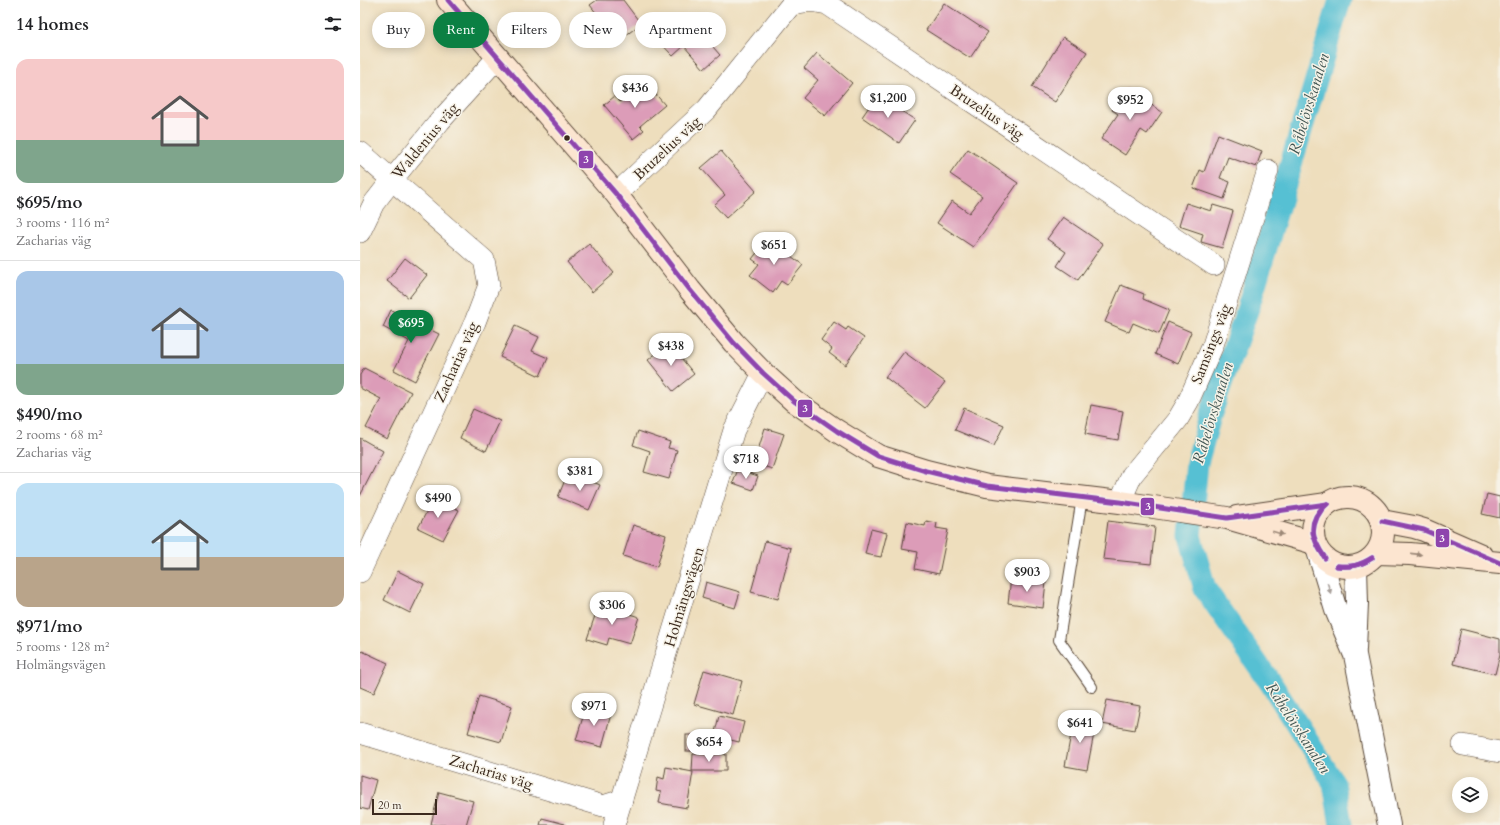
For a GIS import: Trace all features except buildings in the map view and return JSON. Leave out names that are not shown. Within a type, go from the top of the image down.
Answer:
[{"type":"main road","points":[[448,0],[616,194],[734,343],[763,373],[801,405],[837,431],[878,456],[926,471],[987,486],[1120,502],[1177,512],[1218,517],[1316,547]]},
{"type":"main road","points":[[1218,517],[1327,504],[1342,497],[1358,498],[1373,507],[1382,521],[1383,538],[1381,546],[1377,553],[1367,562],[1356,567],[1348,568],[1334,565],[1323,557],[1316,547],[1313,528],[1314,521],[1327,504]]},
{"type":"main road","points":[[1382,521],[1424,530],[1497,562]]},
{"type":"main road","points":[[1377,553],[1410,554],[1497,562]]},
{"type":"street","name":"Bruzelius väg","points":[[616,194],[708,109],[790,6],[799,2],[818,2],[827,4],[1214,265]]},
{"type":"street","name":"Waldenius väg","points":[[360,232],[374,203],[392,180],[440,121],[498,57]]},
{"type":"street","name":"Zacharias väg","points":[[360,152],[484,260],[489,285],[471,329],[360,572]]},
{"type":"street","name":"Samsings väg","points":[[1120,502],[1132,475],[1178,419],[1188,402],[1213,345],[1268,170]]},
{"type":"street","name":"Holmängsvägen","points":[[614,825],[734,430],[763,373]]},
{"type":"street","points":[[1316,547],[1336,610],[1355,655],[1389,825]]},
{"type":"street","points":[[1355,655],[1357,603],[1356,567]]},
{"type":"street","name":"Zacharias väg","points":[[360,732],[603,806],[622,800]]},
{"type":"street","points":[[1463,745],[1500,752]]},
{"type":"lane","points":[[1082,498],[1059,640],[1092,687]]},
{"type":"waterway","name":"Råbelövskanalen","points":[[1340,0],[1248,308],[1211,413],[1197,463],[1190,536],[1205,589],[1272,685],[1334,783],[1341,825]]},
{"type":"transit line","name":"3","points":[[448,0],[616,194],[690,290],[734,343],[763,373],[794,401],[837,431],[878,456],[926,471],[987,486],[1120,502],[1227,518],[1327,504]]},
{"type":"transit line","name":"3","points":[[1313,533],[1317,517],[1327,504]]},
{"type":"transit line","name":"3","points":[[1325,558],[1314,537],[1313,524],[1320,510],[1327,504]]},
{"type":"transit line","name":"3","points":[[1382,521],[1424,530],[1500,563]]},
{"type":"transit line","name":"3","points":[[1337,566],[1355,565],[1372,558]]},
{"type":"transit line","name":"3","points":[[1337,566],[1355,565],[1372,558]]}]
